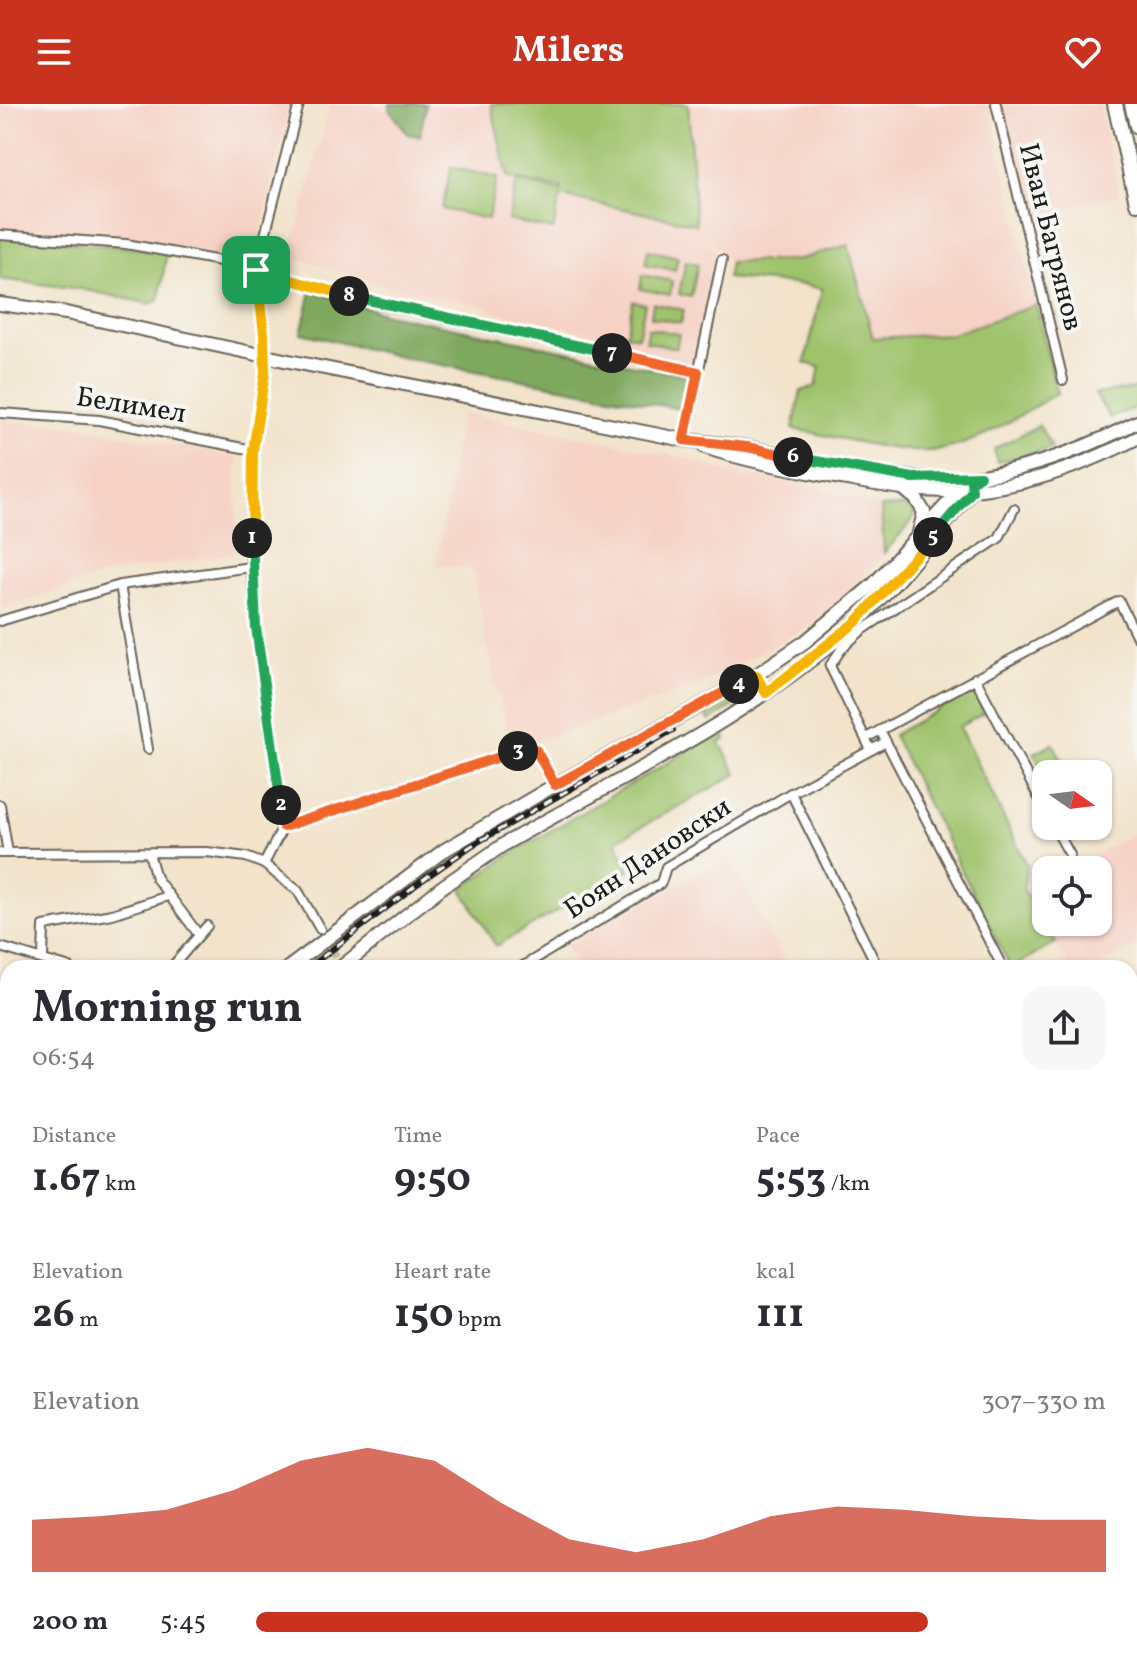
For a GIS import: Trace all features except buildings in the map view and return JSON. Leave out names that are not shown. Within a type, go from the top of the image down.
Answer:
[{"type":"main road","points":[[1115,104],[1137,203]]},
{"type":"main road","points":[[1132,104],[1137,126]]},
{"type":"main road","points":[[0,304],[66,313],[684,440],[747,447],[876,473],[970,483],[1077,450],[1137,422]]},
{"type":"main road","points":[[684,440],[744,461],[904,489],[1037,481],[1137,438]]},
{"type":"main road","points":[[299,960],[443,851],[555,785],[756,675],[806,641],[874,584],[970,483]]},
{"type":"main road","points":[[350,960],[442,887],[506,843],[709,729],[766,693],[856,622],[888,589],[970,483]]},
{"type":"main road","points":[[904,489],[916,499],[924,512],[918,536]]},
{"type":"main road","points":[[756,675],[766,693]]},
{"type":"street","points":[[264,864],[283,827],[251,567],[253,450],[265,373],[256,270],[299,104]]},
{"type":"street","name":"Иван Багрянов","points":[[996,104],[1063,380]]},
{"type":"street","points":[[0,235],[126,244],[226,262],[386,306],[698,372]]},
{"type":"street","points":[[684,440],[722,260]]},
{"type":"street","name":"Белимел","points":[[0,413],[99,420],[253,450]]},
{"type":"street","points":[[871,750],[830,666],[842,648],[861,631],[999,538],[1014,509]]},
{"type":"street","points":[[0,621],[120,585],[251,567]]},
{"type":"street","points":[[120,585],[148,749]]},
{"type":"street","points":[[866,738],[1119,601],[1137,637]]},
{"type":"street","points":[[975,678],[1032,785]]},
{"type":"street","points":[[880,730],[999,960]]},
{"type":"street","name":"Боян Дановски","points":[[533,960],[661,883],[666,867],[791,793],[886,742]]},
{"type":"street","points":[[283,827],[529,747],[536,750],[555,785]]},
{"type":"street","points":[[791,793],[874,960]]},
{"type":"street","points":[[0,805],[4,853],[228,853],[264,864],[298,891],[320,929]]},
{"type":"street","points":[[1062,840],[1070,855]]},
{"type":"street","points":[[149,853],[156,878],[199,935]]},
{"type":"street","points":[[43,958],[44,926],[112,914],[168,896]]},
{"type":"street","points":[[178,960],[207,926]]},
{"type":"street","points":[[0,947],[48,960]]},
{"type":"shaded area","points":[[0,104],[290,104],[253,265],[128,239],[0,231]]},
{"type":"shaded area","points":[[330,104],[371,104],[388,109],[390,104],[989,104],[1036,305],[952,334],[873,338],[848,245],[797,260],[730,262],[701,230],[717,255],[694,366],[619,350],[620,339],[490,311],[490,307],[399,289],[290,256]]},
{"type":"shaded area","points":[[1003,104],[1099,104],[1120,195],[1029,217]]},
{"type":"shaded area","points":[[461,413],[687,458],[718,469],[819,488],[881,507],[884,553],[854,588],[806,628],[698,686],[514,748],[495,684],[472,570],[436,565]]},
{"type":"shaded area","points":[[0,420],[83,427],[237,457],[236,553],[108,574],[0,610]]},
{"type":"shaded area","points":[[1137,832],[1137,946],[1110,960],[1065,960],[1052,936],[1112,936],[1112,856],[1092,856]]},
{"type":"shaded area","points":[[728,857],[784,960],[573,960],[565,945]]},
{"type":"green space","points":[[390,104],[426,104],[420,136],[408,134],[389,109]]},
{"type":"green space","points":[[491,104],[688,104],[696,224],[561,196],[553,230],[508,220],[517,181],[561,191],[562,188],[508,178]]},
{"type":"green space","points":[[451,167],[497,178],[488,219],[442,209]]},
{"type":"green space","points":[[0,235],[167,251],[159,300],[150,304],[81,289],[0,279]]},
{"type":"green space","points":[[848,245],[873,338],[952,334],[1036,305],[1057,393],[971,441],[934,451],[885,447],[793,429],[801,391],[816,386],[820,367],[805,363],[822,289],[727,278],[730,262],[797,260]]},
{"type":"green space","points":[[648,250],[678,257],[675,270],[645,264]]},
{"type":"green space","points":[[686,261],[698,264],[691,297],[679,294]]},
{"type":"green space","points":[[642,275],[672,281],[670,295],[640,289]]},
{"type":"green space","points":[[311,291],[387,314],[688,376],[681,409],[404,358],[301,333]]},
{"type":"green space","points":[[633,301],[645,304],[638,337],[626,334]]},
{"type":"green space","points":[[653,303],[684,310],[681,323],[651,317]]},
{"type":"green space","points":[[648,328],[679,334],[676,348],[645,341]]},
{"type":"green space","points":[[1137,388],[1137,407],[1110,418],[1095,394]]},
{"type":"green space","points":[[1039,425],[1052,448],[997,462],[994,449]]},
{"type":"green space","points":[[904,506],[914,512],[912,521],[884,553],[881,507]]},
{"type":"green space","points":[[744,686],[751,695],[710,721],[702,709]]},
{"type":"green space","points":[[973,690],[984,713],[959,727],[1027,865],[1023,889],[1032,904],[1032,936],[1052,936],[1056,943],[1025,960],[1007,960],[893,735]]},
{"type":"green space","points":[[722,731],[726,739],[720,743],[737,774],[616,841],[630,869],[496,946],[462,889],[509,855]]},
{"type":"green space","points":[[1053,743],[1062,760],[1038,760],[1034,753]]},
{"type":"waterway","points":[[921,1668],[932,1668]]},
{"type":"tunnel","points":[[320,929],[338,960]]},
{"type":"railway","points":[[318,960],[471,846],[673,730]]},
{"type":"route","points":[[256,270],[378,304],[698,372],[684,440],[747,447],[913,478],[980,476],[971,482],[972,491],[856,622],[822,652],[766,693],[756,675],[555,785],[536,750],[529,747],[283,827],[251,567],[253,450],[265,373],[264,333],[256,270]]}]
